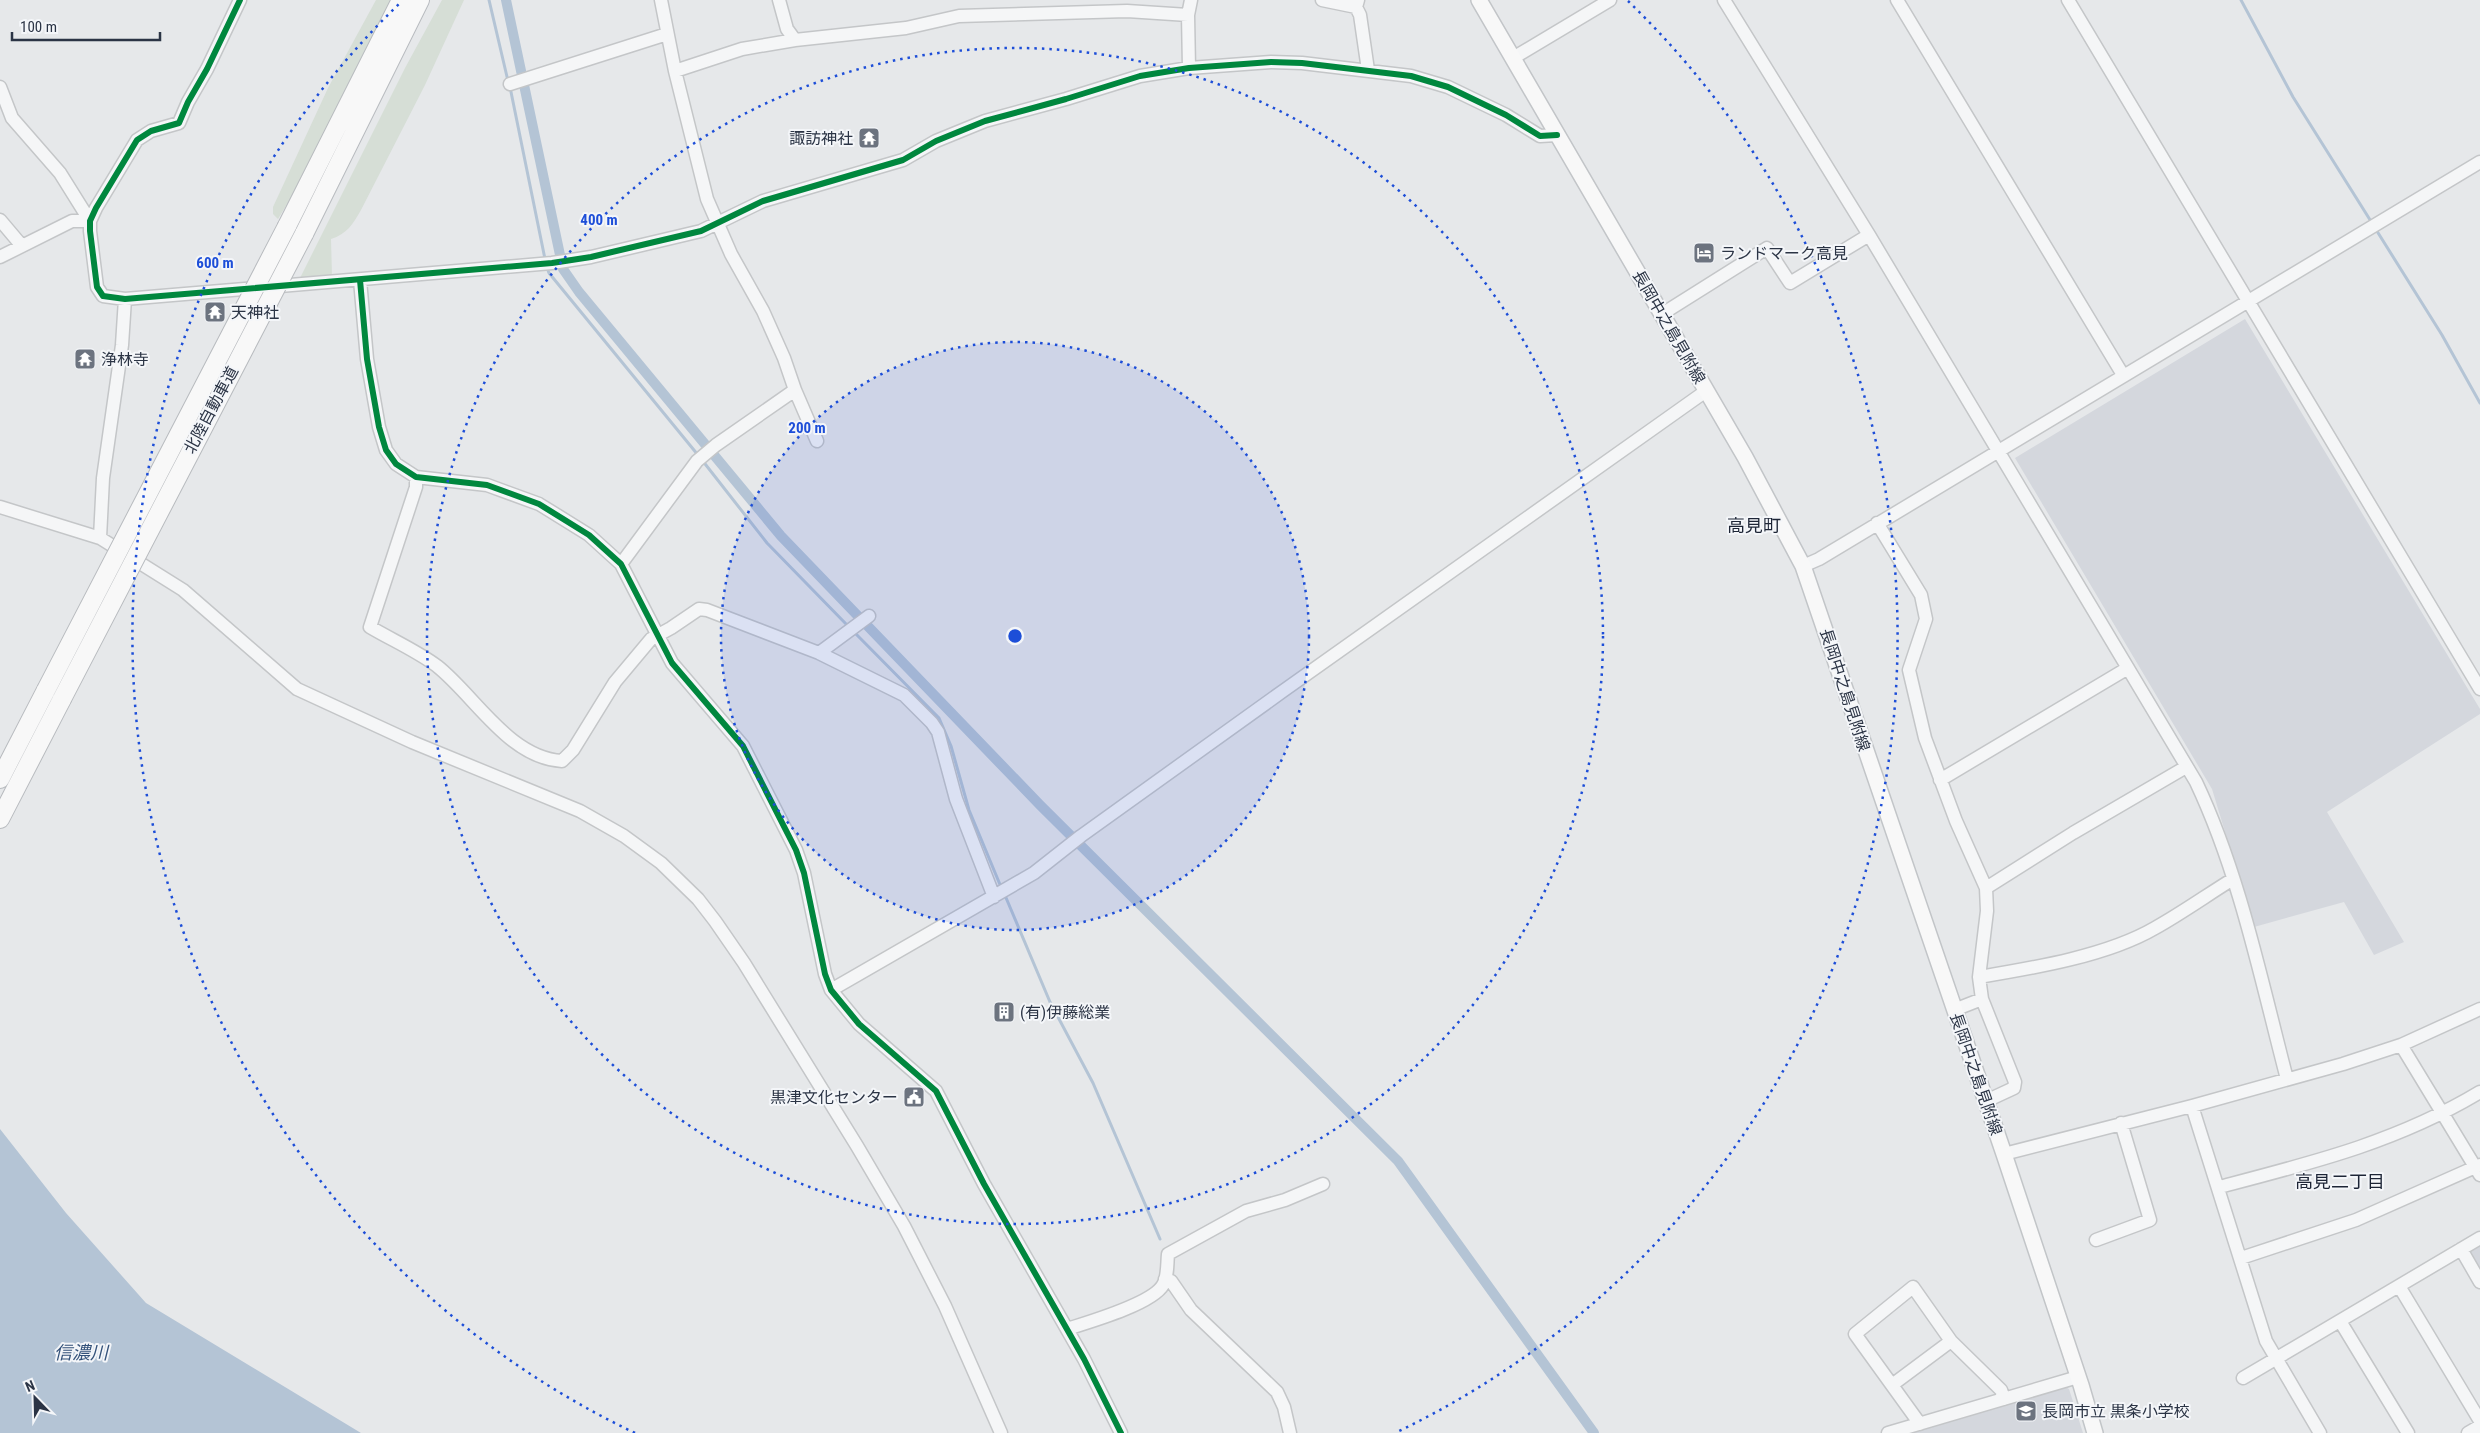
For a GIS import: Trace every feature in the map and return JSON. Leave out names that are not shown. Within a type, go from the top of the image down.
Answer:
[{"type":"highway","name":"北陸自動車道","points":[[0,779],[287,226],[401,0]]},
{"type":"highway","name":"北陸自動車道","points":[[0,819],[304,234],[420,0]]},
{"type":"main road","name":"長岡中之島見附線","points":[[1479,0],[1662,314],[1758,482],[1803,566],[2004,1154],[2095,1433]]},
{"type":"street","points":[[90,221],[111,180],[137,140],[151,131],[179,123],[240,0]]},
{"type":"street","points":[[661,0],[675,71],[707,199],[731,254],[763,311],[817,441]]},
{"type":"street","points":[[779,0],[787,29],[796,40]]},
{"type":"street","points":[[1189,68],[1188,15],[1190,0]]},
{"type":"street","points":[[1322,0],[1357,3],[1368,70]]},
{"type":"street","points":[[1513,58],[1610,0]]},
{"type":"street","points":[[1724,0],[1869,235],[1998,450],[2128,668],[2208,808],[2233,879],[2287,1079]]},
{"type":"street","points":[[1897,0],[2123,375]]},
{"type":"street","points":[[2068,0],[2480,689]]},
{"type":"street","points":[[675,71],[742,49],[796,40],[906,28],[959,16],[1127,11],[1188,15]]},
{"type":"street","points":[[510,84],[667,34]]},
{"type":"street","points":[[0,87],[12,118],[60,172],[90,221],[97,286],[103,296],[125,299],[566,261],[701,231],[764,201],[893,164],[945,137],[985,121],[1047,105],[1140,76],[1189,68],[1271,62],[1302,63],[1411,76],[1448,87],[1506,115],[1540,136],[1557,135]]},
{"type":"street","points":[[1803,566],[1877,524],[2480,162]]},
{"type":"street","points":[[0,220],[22,246]]},
{"type":"street","points":[[0,257],[72,221],[90,221]]},
{"type":"street","points":[[1662,314],[1767,248],[1790,283],[1869,235]]},
{"type":"street","points":[[360,280],[367,359],[379,427],[386,450],[396,464],[416,477],[487,485],[539,504],[589,535],[621,564],[677,670],[743,746],[796,850],[804,873],[825,974],[831,990],[859,1024],[936,1091],[984,1184],[1067,1329],[1121,1433]]},
{"type":"street","points":[[100,538],[103,478],[122,345],[125,299]]},
{"type":"street","points":[[621,564],[697,461],[716,445],[795,390]]},
{"type":"street","points":[[831,990],[1034,873],[1081,836],[1283,691],[1706,392]]},
{"type":"street","points":[[416,477],[416,487],[370,627],[435,665],[455,682],[486,717],[511,739],[530,751],[562,761],[572,750],[616,682],[657,634],[671,628],[699,609],[819,653],[904,695],[932,723],[940,739],[956,799],[994,897]]},
{"type":"street","points":[[0,507],[100,538],[183,590],[297,689],[404,738],[580,810],[624,836],[661,863],[684,884],[716,921],[744,963],[904,1226],[962,1341],[1001,1433]]},
{"type":"street","points":[[1877,524],[1921,595],[1925,607],[1926,619],[1923,631],[1909,670],[1925,738],[1940,780],[1986,888],[1987,911],[1979,977],[1982,998],[2015,1082],[2014,1088],[1986,1101]]},
{"type":"street","points":[[819,653],[869,616]]},
{"type":"street","points":[[1940,780],[2128,668]]},
{"type":"street","points":[[1986,888],[2073,833],[2186,767]]},
{"type":"street","points":[[1979,977],[2040,966],[2104,949],[2154,929],[2233,879]]},
{"type":"street","points":[[1954,1010],[1982,998]]},
{"type":"street","points":[[2004,1154],[2192,1106],[2401,1045],[2480,1009]]},
{"type":"street","points":[[2241,1258],[2356,1220],[2479,1169],[2401,1045]]},
{"type":"street","points":[[2219,1187],[2343,1154],[2443,1114],[2480,1092]]},
{"type":"street","points":[[2192,1106],[2266,1341],[2320,1433]]},
{"type":"street","points":[[2096,1240],[2150,1220],[2121,1123]]},
{"type":"street","points":[[1067,1329],[1137,1304],[1156,1293],[1165,1278],[1168,1254],[1246,1211],[1285,1200],[1322,1184]]},
{"type":"street","points":[[2243,1378],[2480,1238]]},
{"type":"street","points":[[2461,1249],[2480,1282]]},
{"type":"street","points":[[1165,1278],[1171,1281],[1191,1310],[1277,1392],[1284,1406],[1290,1433]]},
{"type":"street","points":[[2399,1286],[2480,1421]]},
{"type":"street","points":[[1920,1424],[1855,1334],[1913,1287],[1951,1341],[2000,1390],[2004,1399]]},
{"type":"street","points":[[2340,1321],[2408,1433]]},
{"type":"street","points":[[1892,1385],[1951,1341]]},
{"type":"street","points":[[1888,1433],[2078,1377]]},
{"type":"street","points":[[2468,1433],[2480,1426]]},
{"type":"shaded area","points":[[376,0],[391,0],[316,156],[278,219],[273,214],[273,207],[328,88]]},
{"type":"shaded area","points":[[442,0],[464,0],[425,85],[361,210],[349,228],[331,239],[332,276],[300,278],[405,68]]},
{"type":"shaded area","points":[[2245,319],[2480,709],[2480,714],[2327,812],[2404,942],[2374,955],[2344,902],[2254,927],[2212,789],[2015,458]]},
{"type":"shaded area","points":[[2480,1246],[2480,1269],[2470,1252]]},
{"type":"shaded area","name":"長岡市立 黒条小学校","points":[[2064,1386],[2069,1389],[2083,1433],[1901,1433]]},
{"type":"water","name":"信濃川","points":[[0,1129],[66,1213],[146,1303],[361,1433],[0,1433]]},
{"type":"waterway","points":[[489,0],[508,81]]},
{"type":"waterway","points":[[506,0],[563,269],[579,292],[781,536],[1040,805],[1398,1161],[1594,1433]]},
{"type":"waterway","points":[[2241,0],[2293,97],[2372,223]]},
{"type":"waterway","points":[[510,87],[545,259]]},
{"type":"waterway","points":[[2375,228],[2442,335],[2480,403]]},
{"type":"waterway","points":[[547,268],[549,273],[698,455]]},
{"type":"waterway","points":[[702,460],[767,543],[848,626]]},
{"type":"waterway","points":[[854,632],[939,718],[951,746],[969,810],[1001,887]]},
{"type":"waterway","points":[[1004,893],[1050,1002],[1093,1083],[1160,1239]]},
{"type":"cycle path","points":[[240,0],[179,123],[151,131],[137,140],[96,208],[90,221],[90,231],[97,287],[103,296],[125,299],[552,263],[591,257],[701,231],[763,201],[903,160],[936,141],[985,121],[1140,76],[1189,68],[1271,62],[1302,63],[1411,76],[1448,87],[1506,115],[1540,136],[1557,135]]},
{"type":"cycle path","points":[[360,280],[367,359],[379,427],[386,450],[396,464],[416,477],[487,485],[539,504],[589,535],[621,564],[672,663],[743,746],[796,850],[804,873],[825,974],[831,990],[859,1024],[936,1091],[984,1184],[1084,1359],[1121,1433]]},
{"type":"place","name":"諏訪神社","points":[[869,138]]},
{"type":"place","name":"ランドマーク高見","points":[[1704,253]]},
{"type":"place","name":"天神社","points":[[215,312]]},
{"type":"place","name":"浄林寺","points":[[85,359]]},
{"type":"place","name":"(有)伊藤総業","points":[[1004,1012]]},
{"type":"place","name":"黒津文化センター","points":[[914,1097]]},
{"type":"place","name":"長岡市立 黒条小学校","points":[[2026,1411]]},
{"type":"district","name":"高見町","points":[[1754,525]]},
{"type":"district","name":"高見二丁目","points":[[2340,1181]]}]
